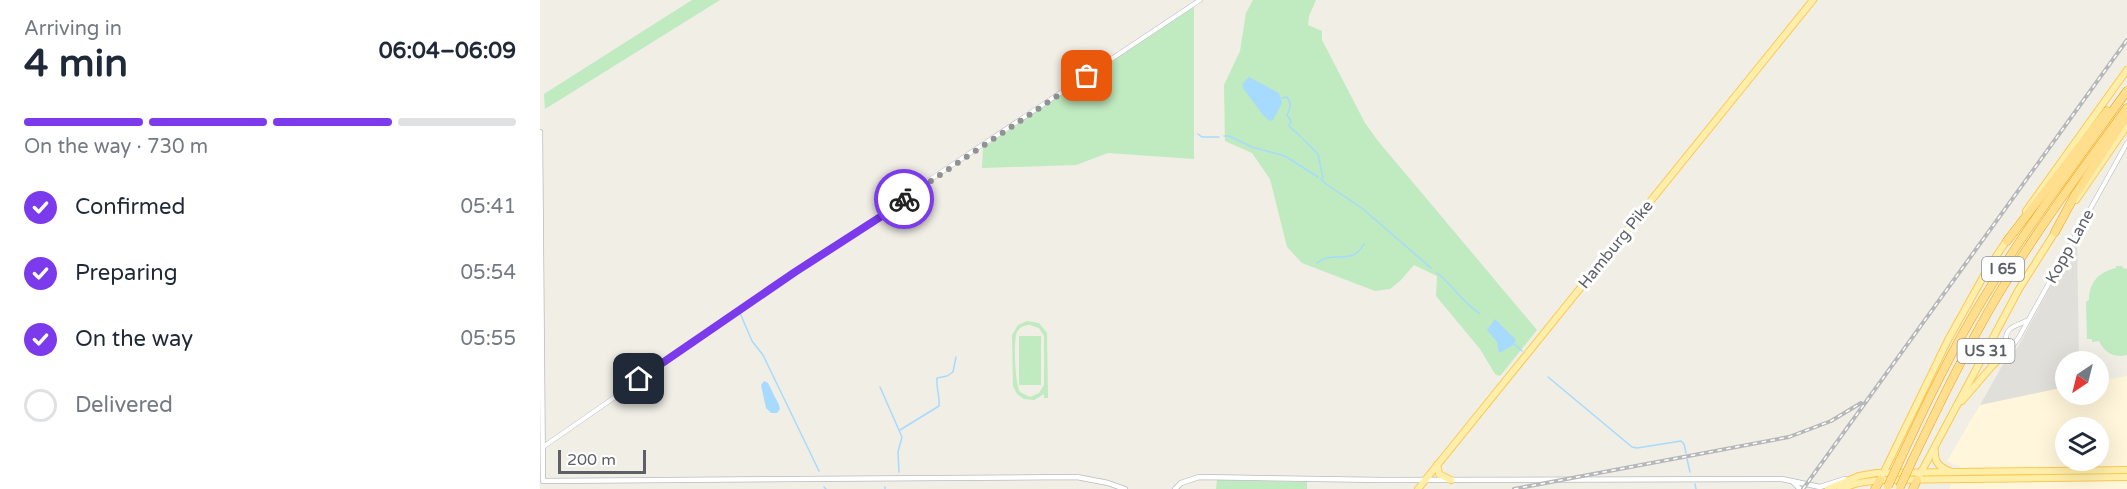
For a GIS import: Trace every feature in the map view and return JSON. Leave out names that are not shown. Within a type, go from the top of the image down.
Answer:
[{"type":"highway","points":[[2007,240],[2118,97],[2127,91]]},
{"type":"highway","name":"I 65","points":[[1887,488],[1933,389],[1971,320],[2042,209],[2127,91]]},
{"type":"highway","name":"I 65","points":[[1899,488],[1958,367],[1997,297],[2027,249],[2127,108]]},
{"type":"highway","points":[[2055,232],[2075,195],[2127,116]]},
{"type":"highway","points":[[1875,489],[1881,476]]},
{"type":"highway","points":[[1913,489],[1919,476]]},
{"type":"main road","name":"Hamburg Pike","points":[[1418,489],[1814,0]]},
{"type":"main road","name":"US 31","points":[[1881,476],[1948,340],[1987,270],[2127,70]]},
{"type":"main road","name":"US 31","points":[[1919,476],[2019,289],[2127,126]]},
{"type":"main road","points":[[540,132],[542,481],[1077,477],[1125,489]]},
{"type":"main road","points":[[1954,411],[1993,365],[2011,348]]},
{"type":"main road","points":[[1935,446],[1934,456],[1939,465],[1953,472]]},
{"type":"main road","points":[[1437,464],[1439,474],[1451,480]]},
{"type":"main road","points":[[1919,476],[1953,472],[2127,470]]},
{"type":"main road","points":[[1828,489],[1859,476]]},
{"type":"main road","points":[[1175,489],[1181,483],[1199,477],[1425,480],[1782,479],[1820,487],[1859,476],[2127,477]]},
{"type":"main road","points":[[1840,489],[1881,476]]},
{"type":"main road","points":[[1793,482],[1800,489]]},
{"type":"street","points":[[543,447],[795,272],[888,212],[925,183],[1200,0]]},
{"type":"street","name":"Kopp Lane","points":[[2011,348],[2127,143]]},
{"type":"street","points":[[2011,348],[2006,341],[2007,332],[2011,327],[2028,320]]},
{"type":"shaded area","points":[[2077,236],[2079,351],[2055,351],[2055,389],[1980,405],[2002,366],[2018,347]]},
{"type":"shaded area","points":[[2127,376],[2127,489],[1949,489],[1960,467],[1947,461],[1980,405],[2055,389],[2055,405],[2109,405],[2109,379]]},
{"type":"green space","points":[[692,0],[720,0],[545,109],[544,94]]},
{"type":"green space","points":[[1253,0],[1316,0],[1308,25],[1322,31],[1322,40],[1365,123],[1537,330],[1500,376],[1495,374],[1480,349],[1436,296],[1437,276],[1414,265],[1390,289],[1375,291],[1302,263],[1287,247],[1270,179],[1252,153],[1225,141],[1224,85],[1240,51],[1246,13]]},
{"type":"green space","points":[[1194,6],[1194,159],[1108,153],[1076,165],[982,168],[983,148]]},
{"type":"green space","points":[[2116,266],[2122,266],[2127,269],[2127,355],[2122,356],[2110,354],[2099,341],[2092,342],[2092,339],[2087,339],[2086,302],[2089,300],[2093,283],[2100,275]]},
{"type":"green space","points":[[1027,321],[1039,323],[1047,333],[1048,398],[1044,398],[1044,394],[1034,400],[1024,399],[1017,394],[1013,386],[1012,335],[1018,325]],"holes":[[[1030,325],[1039,328],[1044,336],[1044,385],[1039,393],[1030,397],[1020,392],[1018,387],[1015,344],[1018,330]]]},
{"type":"green space","points":[[1019,336],[1041,336],[1041,385],[1019,385]]},
{"type":"green space","points":[[1217,480],[1307,482],[1307,489],[1216,489]]},
{"type":"water","points":[[1249,77],[1279,93],[1282,103],[1273,120],[1270,121],[1263,115],[1243,88],[1242,84]]},
{"type":"water","points":[[1495,319],[1516,340],[1513,345],[1501,352],[1499,352],[1497,342],[1487,330]]},
{"type":"water","points":[[764,381],[768,383],[779,405],[780,409],[777,413],[771,413],[766,408],[761,385]]},
{"type":"waterway","points":[[1282,98],[1287,97],[1290,102],[1287,115],[1291,121],[1289,126],[1301,137]]},
{"type":"waterway","points":[[1198,134],[1202,137],[1219,137]]},
{"type":"waterway","points":[[1224,136],[1285,156],[1318,177]]},
{"type":"waterway","points":[[1303,139],[1318,154],[1323,178]]},
{"type":"waterway","points":[[1321,179],[1363,209],[1431,268]]},
{"type":"waterway","points":[[1317,263],[1330,257],[1354,255],[1364,244]]},
{"type":"waterway","points":[[1437,273],[1479,313]]},
{"type":"waterway","points":[[740,313],[819,471]]},
{"type":"waterway","points":[[1514,344],[1522,351]]},
{"type":"waterway","points":[[900,430],[939,406],[937,378],[953,372],[956,357]]},
{"type":"waterway","points":[[1548,377],[1632,447],[1681,441],[1686,453]]},
{"type":"waterway","points":[[880,387],[902,437],[898,452],[899,472]]},
{"type":"waterway","points":[[1687,459],[1690,472]]},
{"type":"waterway","points":[[1695,484],[1696,489]]},
{"type":"railway","points":[[1803,489],[2127,40]]},
{"type":"railway","points":[[1514,489],[1789,437],[1831,421],[1861,403]]},
{"type":"way so far","points":[[904,199],[1087,76]]},
{"type":"route","points":[[639,379],[904,199]]}]
